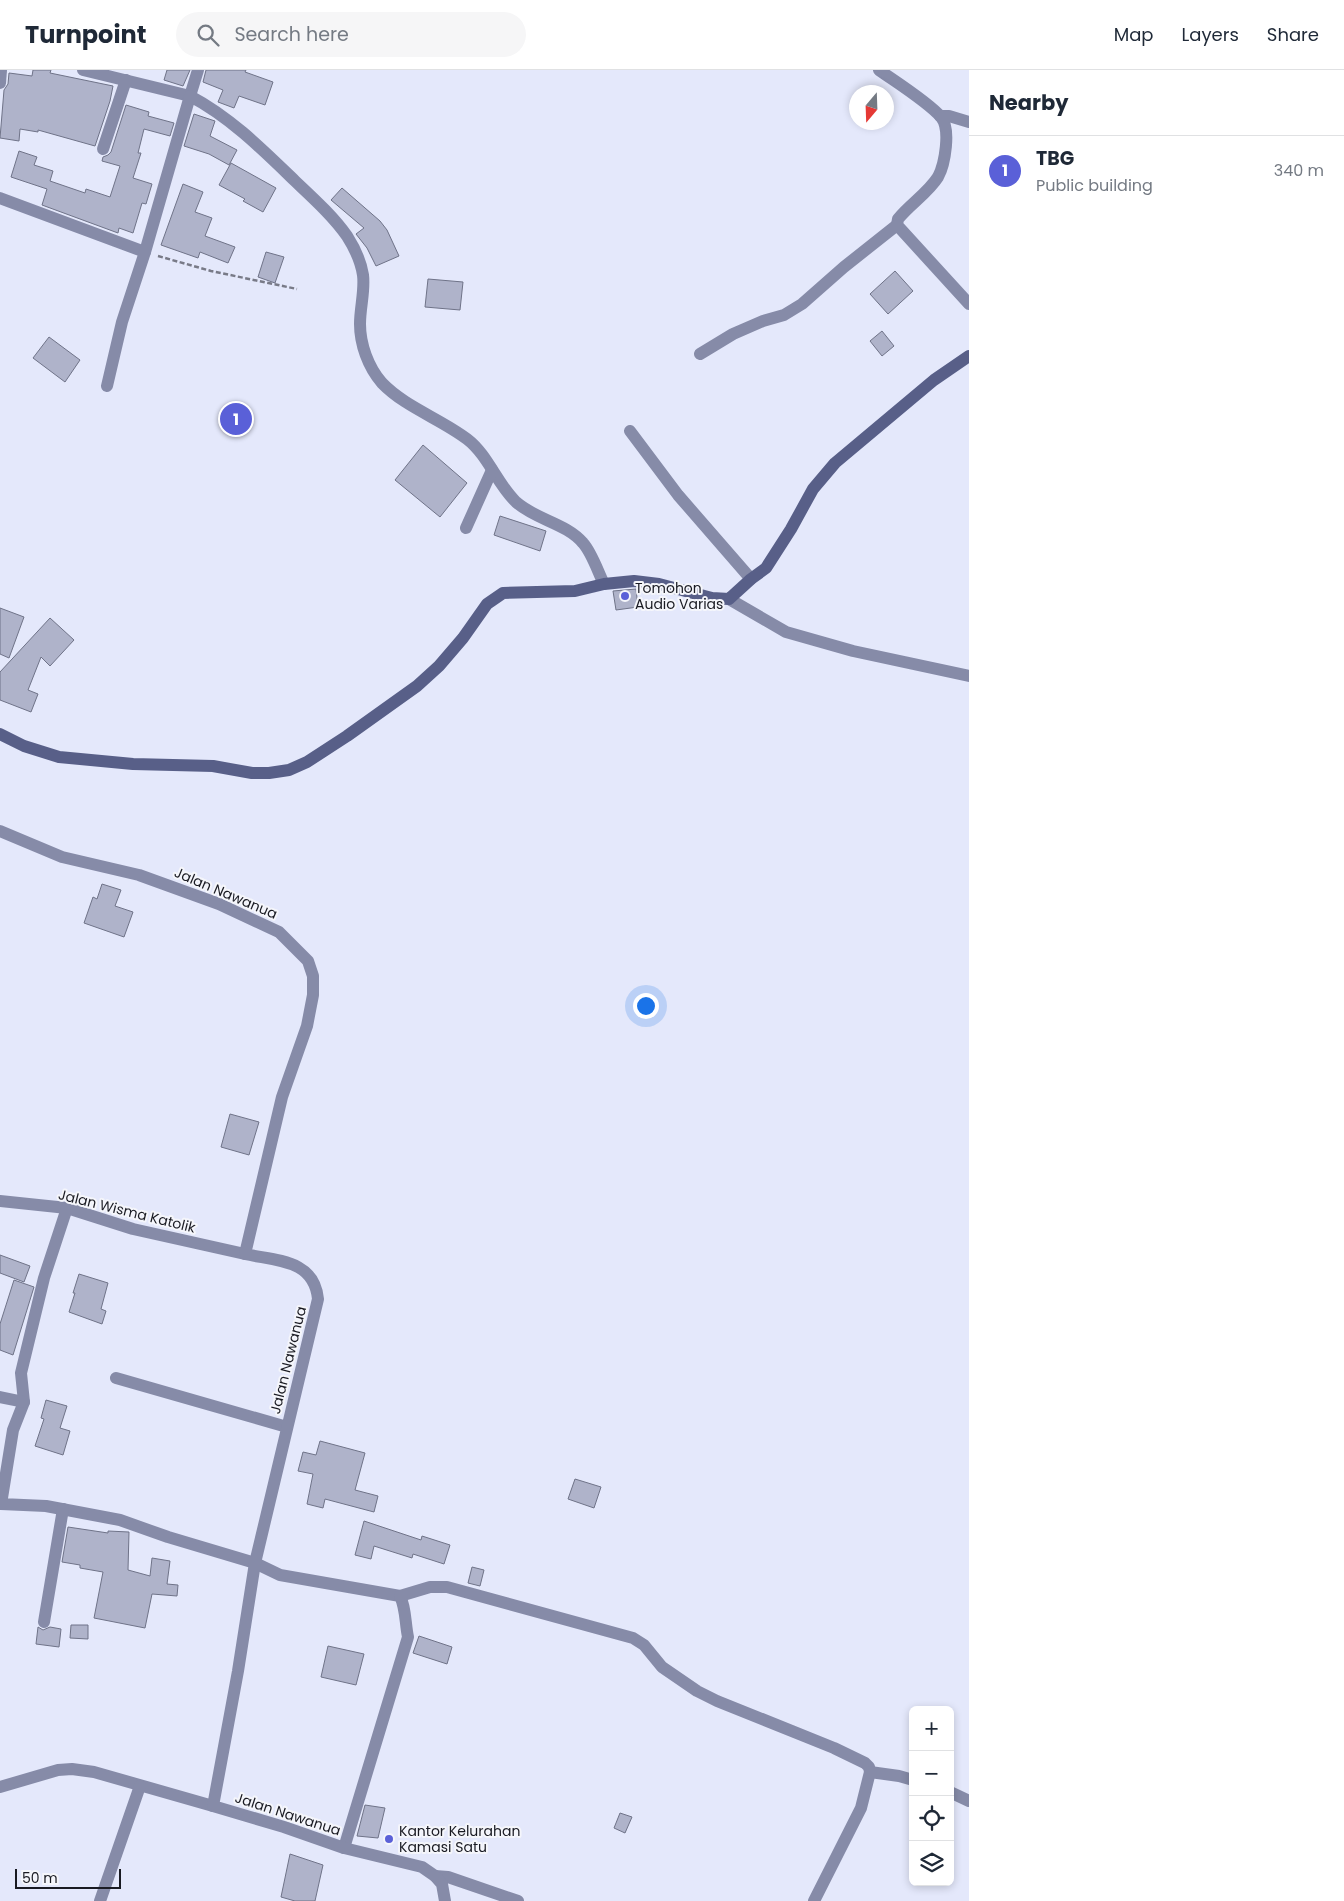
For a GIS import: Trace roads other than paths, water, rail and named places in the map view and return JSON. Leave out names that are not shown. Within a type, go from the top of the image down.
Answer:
[{"type":"main road","points":[[0,734],[24,746],[59,757],[133,764],[213,766],[269,774],[289,770],[307,762],[417,686],[445,659],[488,604],[503,592],[575,591],[604,584],[634,581],[659,584],[712,598],[729,599],[766,568],[791,529],[813,489],[835,462],[934,380],[969,356]]},
{"type":"street","points":[[0,84],[2,70]]},
{"type":"street","points":[[83,70],[190,96],[211,107],[274,161],[324,209],[346,235],[355,250],[363,274],[363,300],[360,324],[364,349],[372,371],[383,384],[398,396],[469,440],[517,502],[570,532],[584,544],[604,584]]},
{"type":"street","points":[[107,386],[122,322],[145,252],[198,70]]},
{"type":"street","points":[[700,354],[734,334],[763,321],[784,315],[802,304],[850,262],[897,225],[898,219],[934,182],[942,168],[946,146],[945,128],[940,116],[879,70]]},
{"type":"street","points":[[103,149],[126,80]]},
{"type":"street","points":[[940,116],[950,116],[969,122]]},
{"type":"street","points":[[0,198],[145,252]]},
{"type":"street","points":[[897,225],[969,304]]},
{"type":"street","points":[[630,431],[678,495],[751,579]]},
{"type":"street","points":[[466,528],[492,470]]},
{"type":"street","points":[[729,599],[786,632],[853,651],[969,676]]},
{"type":"street","name":"Jalan Nawanua","points":[[0,831],[62,857],[139,875],[219,904],[279,932],[308,961],[313,976],[313,995],[307,1026],[282,1097],[245,1254],[300,1267],[311,1277],[316,1286],[318,1299],[255,1563],[225,1743],[212,1806],[284,1827],[344,1848],[422,1867],[435,1876],[448,1877],[518,1901]]},
{"type":"street","name":"Jalan Wisma Katolik","points":[[0,1201],[67,1208],[133,1228],[245,1254]]},
{"type":"street","points":[[67,1208],[44,1278],[21,1373],[24,1402],[13,1430],[0,1503],[46,1506],[120,1520],[168,1537],[255,1563],[280,1575],[400,1596],[430,1587],[447,1587],[633,1638],[644,1645],[662,1667],[697,1691],[717,1701],[834,1748],[865,1763],[869,1767],[870,1772],[861,1808],[814,1901]]},
{"type":"street","points":[[116,1378],[287,1428]]},
{"type":"street","points":[[0,1397],[24,1402]]},
{"type":"street","points":[[44,1622],[63,1509]]},
{"type":"street","points":[[344,1848],[408,1637],[404,1605],[400,1596]]},
{"type":"street","points":[[0,1787],[58,1770],[72,1769],[94,1772],[212,1806]]},
{"type":"street","points":[[870,1772],[909,1779]]},
{"type":"street","points":[[100,1901],[140,1786]]},
{"type":"street","points":[[954,1794],[969,1801]]},
{"type":"street","points":[[435,1876],[442,1884],[445,1901]]},
{"type":"place","name":"TBG","points":[[236,419]]},
{"type":"place","name":"Tomohon Audio Varias","points":[[625,596]]},
{"type":"place","name":"Kantor Kelurahan Kamasi Satu","points":[[389,1839]]}]
